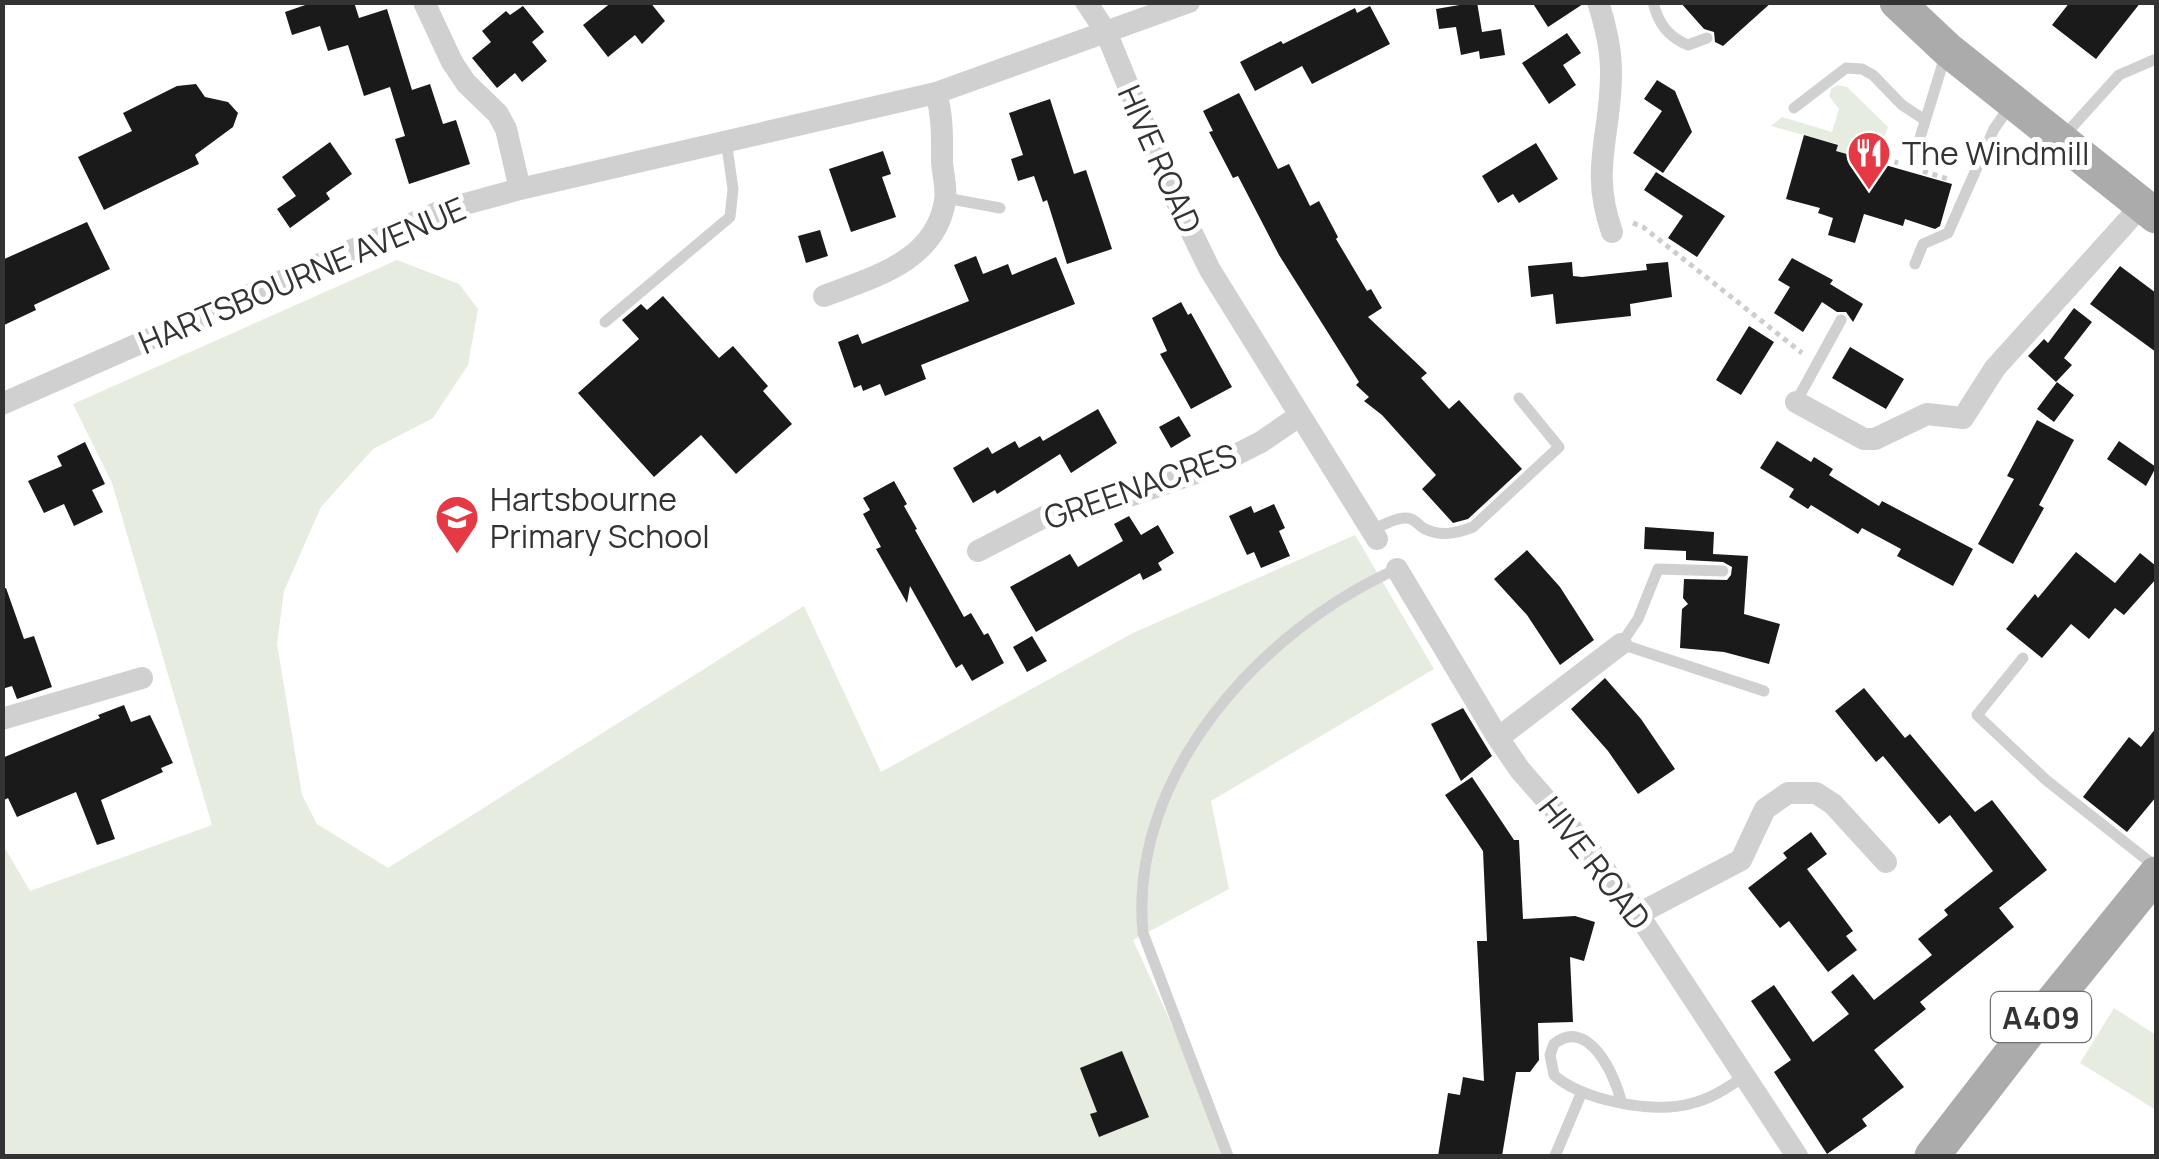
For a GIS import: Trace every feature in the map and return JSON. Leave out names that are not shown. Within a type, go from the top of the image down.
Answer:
[{"type":"main road","points":[[1898,2],[1948,50],[2149,211]]},
{"type":"main road","name":"A409","points":[[1932,1156],[2156,871]]},
{"type":"street","points":[[424,2],[452,62],[466,83],[498,114],[506,129],[520,189]]},
{"type":"street","name":"HIVE ROAD","points":[[1086,2],[1106,32],[1171,190],[1210,270],[1374,534]]},
{"type":"street","name":"HARTSBOURNE AVENUE","points":[[2,404],[425,217],[520,189],[936,93],[1189,2]]},
{"type":"street","points":[[1598,2],[1611,70],[1600,172],[1608,222]]},
{"type":"street","points":[[824,296],[894,269],[918,252],[932,234],[945,198],[942,116],[936,93]]},
{"type":"street","points":[[1796,402],[1864,439],[1874,439],[1917,416],[1963,418],[1995,368],[2149,211]]},
{"type":"street","name":"GREENACRES","points":[[978,552],[1048,515],[1132,495],[1210,468],[1261,442],[1299,416]]},
{"type":"street","name":"HIVE ROAD","points":[[1396,569],[1498,738],[1638,914],[1797,1156]]},
{"type":"street","points":[[1498,738],[1621,644]]},
{"type":"street","points":[[2,720],[142,678]]},
{"type":"street","points":[[1638,914],[1740,860],[1765,809],[1788,793],[1816,793],[1833,804],[1886,862]]},
{"type":"lane","points":[[1654,2],[1658,19],[1676,40],[1688,45],[1707,38]]},
{"type":"lane","points":[[1915,154],[1948,50]]},
{"type":"lane","points":[[2059,141],[2120,75],[2156,59]]},
{"type":"lane","points":[[1794,108],[1846,68],[1862,69],[1873,74],[1902,106],[1925,120]]},
{"type":"lane","points":[[1915,264],[1922,244],[1948,233],[1994,129],[2013,103]]},
{"type":"lane","points":[[605,322],[730,217],[734,189],[726,140]]},
{"type":"lane","points":[[945,198],[1000,208]]},
{"type":"lane","points":[[1796,402],[1841,320]]},
{"type":"lane","points":[[1374,534],[1398,519],[1410,518],[1425,530],[1457,534],[1473,526],[1560,448],[1519,398]]},
{"type":"lane","points":[[1228,1156],[1142,933],[1140,902],[1151,841],[1175,776],[1233,687],[1273,650],[1349,595],[1396,569]]},
{"type":"lane","points":[[1723,571],[1658,569],[1638,619],[1621,644],[1764,691]]},
{"type":"lane","points":[[2023,658],[1976,715],[2046,780],[2156,871]]},
{"type":"lane","points":[[1621,1101],[1617,1084],[1592,1044],[1582,1038],[1561,1038],[1554,1044],[1550,1067],[1565,1086],[1582,1094],[1621,1101],[1657,1107],[1686,1106],[1717,1096],[1745,1076]]},
{"type":"lane","points":[[1555,1156],[1582,1094]]},
{"type":"path","points":[[1608,222],[1643,227],[1816,364]]},
{"type":"shaded area","points":[[1838,85],[1847,87],[1888,127],[1878,154],[1864,149],[1851,156],[1836,151],[1837,144],[1771,126],[1782,117],[1832,132],[1839,109],[1829,96]]},
{"type":"shaded area","points":[[397,260],[459,284],[478,309],[468,365],[433,418],[373,449],[321,507],[284,591],[277,644],[302,795],[317,824],[388,868],[804,606],[881,772],[1133,633],[1355,535],[1434,669],[1211,801],[1229,889],[1133,940],[1232,1156],[3,1156],[2,843],[30,891],[212,825],[112,483],[73,404]]},
{"type":"shaded area","points":[[2114,1008],[2156,1035],[2156,1110],[2080,1063]]},
{"type":"building","points":[[314,2],[354,2],[359,18],[387,9],[412,90],[430,84],[443,124],[456,120],[470,164],[409,184],[395,139],[405,136],[390,87],[364,96],[348,45],[328,51],[320,26],[292,35],[285,12]]},
{"type":"building","points":[[612,2],[650,2],[665,21],[642,44],[635,35],[608,57],[583,25]]},
{"type":"building","points":[[1477,2],[1482,32],[1501,29],[1505,55],[1480,59],[1479,51],[1461,55],[1456,27],[1439,29],[1436,9]]},
{"type":"building","points":[[1532,2],[1583,2],[1583,4],[1548,27]]},
{"type":"building","points":[[1680,2],[1772,2],[1723,46],[1715,42],[1714,32],[1704,29]]},
{"type":"building","points":[[2070,2],[2141,2],[2096,59],[2052,25]]},
{"type":"building","points":[[523,6],[544,32],[532,42],[547,61],[522,82],[515,73],[497,88],[472,58],[491,42],[482,31],[506,11],[510,15]]},
{"type":"building","points":[[1370,6],[1390,44],[1312,84],[1302,66],[1255,91],[1240,62],[1355,8],[1357,13]]},
{"type":"building","points":[[1567,33],[1581,53],[1563,65],[1576,85],[1549,104],[1522,63]]},
{"type":"building","points":[[1657,80],[1675,91],[1692,132],[1663,173],[1633,153],[1662,111],[1644,99]]},
{"type":"building","points":[[196,84],[205,97],[228,102],[238,113],[233,127],[195,155],[199,164],[104,210],[78,157],[132,131],[123,113],[177,86]]},
{"type":"building","points":[[1239,93],[1278,169],[1289,164],[1310,206],[1319,201],[1336,239],[1367,291],[1371,289],[1382,308],[1368,317],[1427,373],[1421,378],[1449,409],[1459,400],[1522,469],[1468,519],[1453,523],[1422,489],[1436,475],[1382,415],[1364,401],[1369,397],[1356,385],[1359,382],[1279,255],[1238,176],[1233,178],[1209,132],[1213,131],[1203,111]]},
{"type":"building","points":[[1050,99],[1074,174],[1086,170],[1112,249],[1067,264],[1047,200],[1043,202],[1034,176],[1018,181],[1011,159],[1023,155],[1009,113]]},
{"type":"building","name":"The Windmill","points":[[1804,135],[1838,145],[1836,151],[1952,184],[1940,226],[1935,229],[1905,219],[1903,226],[1864,214],[1855,243],[1828,235],[1833,218],[1818,213],[1820,208],[1786,199]]},
{"type":"building","points":[[330,142],[352,174],[326,193],[330,199],[290,228],[277,209],[296,196],[282,177]]},
{"type":"building","points":[[1536,143],[1558,179],[1519,203],[1513,194],[1498,203],[1482,176]]},
{"type":"building","points":[[883,151],[891,174],[882,177],[896,217],[851,232],[829,169]]},
{"type":"building","points":[[1656,172],[1725,216],[1697,257],[1668,238],[1683,216],[1644,190]]},
{"type":"building","points":[[87,222],[110,269],[34,305],[36,310],[2,326],[2,260]]},
{"type":"building","points":[[820,230],[828,256],[806,263],[798,236]]},
{"type":"building","points":[[976,256],[983,274],[1008,264],[1012,275],[1056,257],[1075,304],[921,365],[926,379],[885,396],[880,384],[863,391],[861,385],[854,388],[838,342],[858,334],[862,344],[969,301],[954,265]]},
{"type":"building","points":[[1792,258],[1833,280],[1830,284],[1863,304],[1853,322],[1846,312],[1837,312],[1822,302],[1803,332],[1774,313],[1790,287],[1778,280]]},
{"type":"building","points":[[1572,262],[1573,276],[1582,277],[1647,270],[1646,264],[1668,262],[1672,297],[1630,304],[1631,316],[1556,324],[1553,294],[1531,297],[1528,266]]},
{"type":"building","points":[[2120,266],[2156,293],[2156,352],[2090,304]]},
{"type":"building","points":[[663,296],[719,358],[733,346],[768,386],[763,391],[792,424],[736,474],[701,435],[654,477],[578,393],[639,339],[622,320],[641,304],[647,310]]},
{"type":"building","points":[[1181,302],[1232,387],[1191,409],[1160,354],[1167,351],[1152,318]]},
{"type":"building","points":[[2074,308],[2092,322],[2064,358],[2072,365],[2056,382],[2028,356],[2044,339],[2048,343]]},
{"type":"building","points":[[1749,326],[1774,342],[1741,395],[1716,380]]},
{"type":"building","points":[[1850,347],[1904,379],[1886,409],[1832,378]]},
{"type":"building","points":[[2057,382],[2074,395],[2054,422],[2037,409]]},
{"type":"building","points":[[1098,409],[1117,443],[1071,473],[1060,454],[997,494],[995,490],[973,503],[953,468],[988,447],[992,454],[1015,441],[1019,448],[1040,436],[1043,441]]},
{"type":"building","points":[[1179,416],[1191,436],[1171,448],[1159,427]]},
{"type":"building","points":[[2037,420],[2074,440],[2039,505],[2044,508],[2013,564],[1978,544],[2014,479],[2007,476]]},
{"type":"building","points":[[1777,441],[1811,462],[1814,457],[1833,469],[1829,475],[1879,506],[1882,501],[1973,549],[1953,586],[1897,556],[1901,549],[1862,528],[1858,534],[1811,505],[1808,509],[1789,497],[1794,489],[1760,468]]},
{"type":"building","points":[[2119,441],[2156,467],[2146,486],[2107,459]]},
{"type":"building","points":[[85,442],[105,484],[92,490],[103,512],[74,526],[64,504],[44,513],[28,481],[62,466],[57,456]]},
{"type":"building","points":[[894,481],[915,530],[964,617],[971,613],[984,635],[988,633],[1004,663],[972,681],[962,664],[956,668],[910,586],[907,603],[876,549],[881,547],[863,514],[870,510],[863,498]]},
{"type":"building","points":[[1274,504],[1285,528],[1279,531],[1290,556],[1261,568],[1254,552],[1247,555],[1229,516],[1251,506],[1254,513]]},
{"type":"building","points":[[1129,516],[1141,535],[1158,525],[1174,553],[1158,563],[1162,570],[1143,580],[1140,573],[1036,632],[1010,587],[1070,554],[1078,567],[1123,541],[1114,524]]},
{"type":"building","points":[[1645,527],[1714,532],[1713,554],[1748,556],[1744,614],[1780,624],[1769,664],[1724,652],[1680,648],[1682,609],[1688,604],[1683,598],[1684,579],[1727,580],[1732,567],[1723,562],[1686,560],[1686,551],[1644,549]]},
{"type":"building","points":[[1527,550],[1560,587],[1594,640],[1560,665],[1527,615],[1494,579]]},
{"type":"building","points":[[2076,552],[2115,583],[2140,553],[2156,566],[2156,579],[2124,615],[2115,608],[2089,639],[2071,624],[2042,658],[2006,629]]},
{"type":"building","points":[[6,588],[24,639],[34,636],[52,687],[17,699],[12,686],[2,689],[2,589]]},
{"type":"building","points":[[1032,636],[1047,661],[1027,672],[1013,647]]},
{"type":"building","points":[[1605,678],[1641,719],[1675,769],[1638,794],[1608,751],[1571,709]]},
{"type":"building","points":[[1864,688],[1905,738],[1910,734],[1975,812],[1992,800],[2047,870],[1999,908],[2014,927],[1920,1002],[1926,1009],[1874,1050],[1904,1087],[1862,1119],[1867,1126],[1827,1154],[1774,1072],[1791,1060],[1751,1001],[1774,985],[1813,1042],[1849,1014],[1831,992],[1853,974],[1874,1000],[1932,955],[1918,939],[1948,915],[1944,910],[1993,871],[1950,815],[1939,824],[1883,756],[1876,762],[1835,711]]},
{"type":"building","points":[[124,705],[131,722],[150,715],[173,763],[161,768],[163,772],[101,800],[115,839],[97,845],[76,792],[17,817],[8,798],[2,801],[2,758]]},
{"type":"building","points":[[1463,708],[1492,756],[1461,781],[1431,724]]},
{"type":"building","points":[[2156,728],[2156,797],[2127,832],[2083,797],[2129,737],[2141,747]]},
{"type":"building","points":[[1472,777],[1514,840],[1519,840],[1523,919],[1575,916],[1595,922],[1584,961],[1570,957],[1573,1022],[1538,1023],[1539,1060],[1530,1072],[1516,1072],[1502,1156],[1438,1156],[1448,1093],[1460,1095],[1463,1077],[1484,1081],[1477,941],[1487,941],[1483,851],[1445,795]]},
{"type":"building","points":[[1811,832],[1827,854],[1807,869],[1853,931],[1846,936],[1857,950],[1828,972],[1789,921],[1780,928],[1748,888],[1787,858],[1783,853]]},
{"type":"building","points":[[1122,1051],[1149,1117],[1099,1137],[1090,1114],[1097,1112],[1080,1068]]},
{"type":"place","name":"The Windmill","points":[[1869,191]]},
{"type":"place","name":"Hartsbourne Primary School","points":[[457,555]]}]
